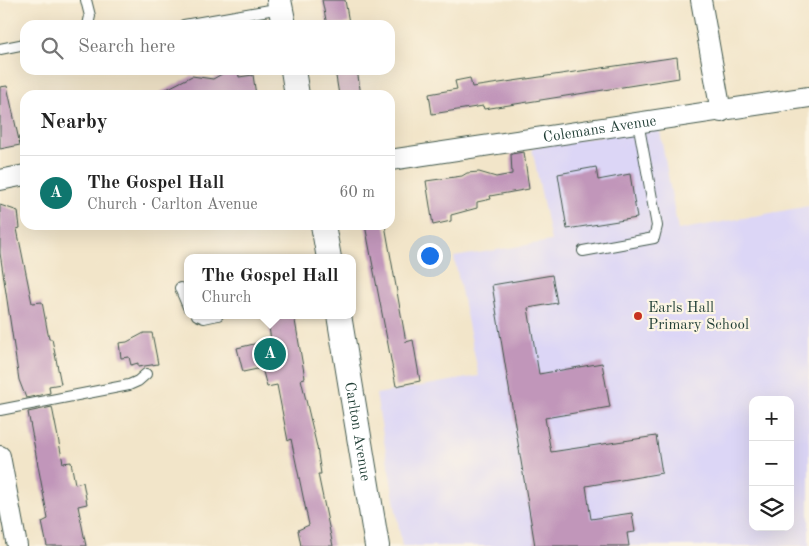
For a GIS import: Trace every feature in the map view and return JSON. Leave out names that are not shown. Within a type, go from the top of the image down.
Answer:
[{"type":"street","points":[[701,0],[721,112]]},
{"type":"street","points":[[294,75],[296,90]]},
{"type":"street","name":"Colemans Avenue","points":[[395,159],[638,122],[721,112],[809,97]]},
{"type":"street","points":[[0,180],[20,176]]},
{"type":"street","points":[[324,230],[328,254]]},
{"type":"street","name":"Carlton Avenue","points":[[340,319],[377,546]]},
{"type":"street","points":[[0,456],[17,546]]},
{"type":"lane","points":[[86,0],[89,20]]},
{"type":"lane","points":[[219,20],[282,11]]},
{"type":"lane","points":[[0,49],[20,45]]},
{"type":"lane","points":[[583,250],[654,238],[656,226],[638,122]]},
{"type":"lane","points":[[180,288],[184,298]]},
{"type":"lane","points":[[0,410],[129,385],[138,381],[146,374]]},
{"type":"shaded area","name":"Earls Hall Primary School","points":[[659,126],[678,230],[809,206],[809,546],[402,546],[376,394],[479,376],[454,257],[551,241],[532,148]]},
{"type":"building","points":[[322,0],[345,0],[348,20],[326,20]]},
{"type":"building","points":[[677,57],[679,78],[484,109],[483,106],[432,114],[429,94],[457,89],[455,81],[470,78],[472,87]]},
{"type":"building","points":[[220,75],[239,75],[239,77],[253,75],[255,90],[165,90],[192,76],[213,79]]},
{"type":"building","points":[[336,75],[358,75],[360,90],[338,90]]},
{"type":"building","points":[[7,86],[20,145],[0,149],[0,87]]},
{"type":"building","points":[[524,152],[529,189],[490,196],[491,199],[477,202],[477,208],[451,215],[451,221],[433,225],[426,181],[479,172],[496,177],[512,174],[511,154]]},
{"type":"building","points":[[596,167],[598,180],[630,174],[637,218],[567,229],[558,174]]},
{"type":"building","points":[[0,205],[18,211],[20,228],[17,229],[32,303],[42,302],[49,339],[52,339],[61,384],[49,386],[50,393],[26,398],[19,380],[0,253]]},
{"type":"building","points":[[366,230],[386,230],[406,342],[413,340],[420,381],[396,386]]},
{"type":"building","points":[[552,275],[557,303],[528,308],[539,374],[602,363],[610,407],[545,418],[551,452],[656,436],[662,473],[586,486],[591,519],[632,513],[635,532],[627,533],[629,546],[535,546],[492,285]]},
{"type":"building","points":[[268,319],[295,319],[305,378],[301,379],[317,447],[321,474],[318,474],[333,546],[301,546],[298,530],[309,525],[291,439],[288,441],[277,385],[267,387],[262,368],[243,372],[237,348],[271,340]]},
{"type":"building","points":[[144,333],[152,333],[158,364],[138,367],[138,363],[131,365],[129,357],[121,358],[119,343],[127,342]]},
{"type":"building","points":[[52,407],[63,463],[71,462],[75,484],[83,482],[87,504],[78,506],[86,546],[47,546],[42,522],[48,519],[28,412]]},
{"type":"place","name":"Earls Hall Primary School","points":[[638,316]]},
{"type":"place","name":"The Gospel Hall","points":[[270,354]]}]
